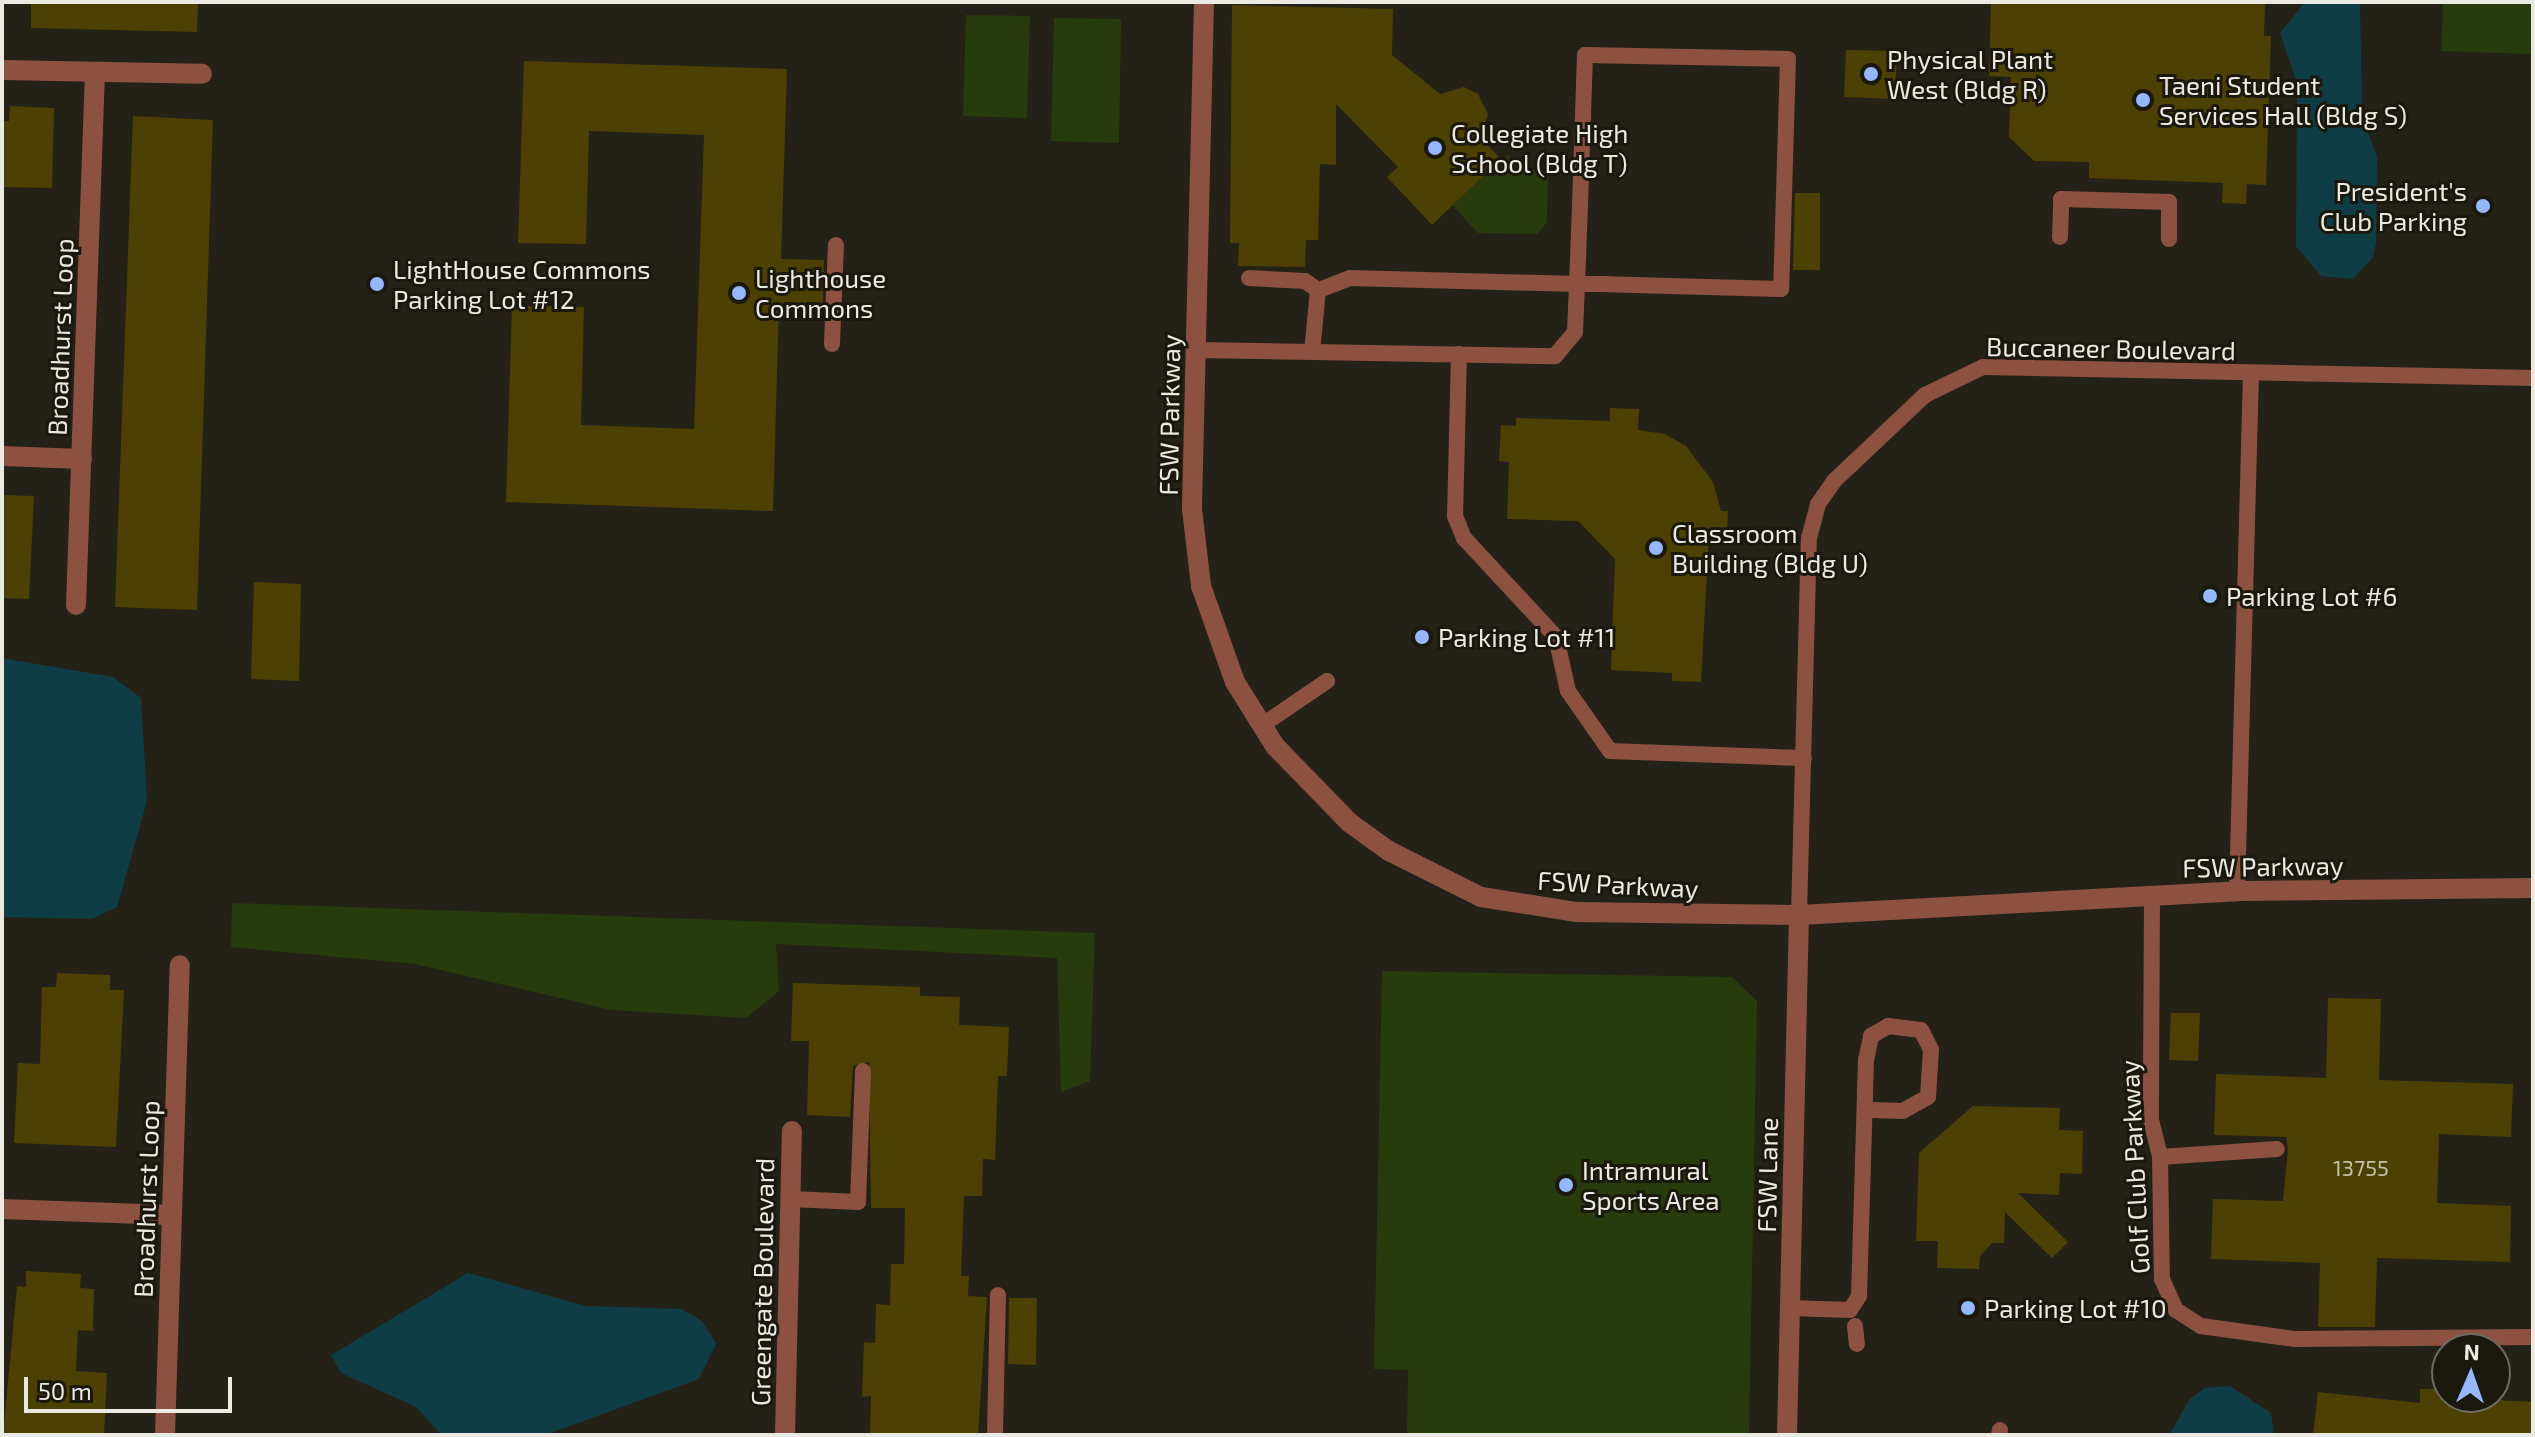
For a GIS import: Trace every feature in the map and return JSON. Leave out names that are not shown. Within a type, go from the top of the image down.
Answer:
[{"type":"street","name":"FSW Parkway","points":[[1204,2],[1192,509],[1201,586],[1221,651],[1261,726],[1297,773],[1350,823],[1431,875],[1481,897],[1577,912],[1799,915],[2237,891],[2533,888]]},
{"type":"street","points":[[2,70],[202,74]]},
{"type":"street","name":"Broadhurst Loop","points":[[76,605],[95,72]]},
{"type":"street","points":[[2,456],[82,459]]},
{"type":"street","name":"FSW Lane","points":[[1787,1435],[1799,915]]},
{"type":"street","name":"Broadhurst Loop","points":[[165,1435],[180,965]]},
{"type":"street","name":"Greengate Boulevard","points":[[785,1435],[792,1131]]},
{"type":"street","points":[[2,1209],[171,1215]]},
{"type":"lane","points":[[1196,350],[1555,356],[1575,332],[1577,284],[1585,55],[1788,59],[1781,289],[1577,284],[1350,278],[1318,290]]},
{"type":"lane","points":[[2060,237],[2061,199],[2169,202],[2169,239]]},
{"type":"lane","points":[[832,344],[836,245]]},
{"type":"lane","points":[[1249,278],[1305,281],[1318,290]]},
{"type":"lane","points":[[1312,352],[1318,290]]},
{"type":"lane","points":[[1459,354],[1455,516],[1464,538],[1556,637],[1568,691],[1610,751],[1804,758]]},
{"type":"lane","name":"Buccaneer Boulevard","points":[[1799,915],[1809,538],[1818,504],[1907,410],[1954,377],[1983,367],[2533,378]]},
{"type":"lane","points":[[2237,891],[2251,373]]},
{"type":"lane","points":[[1261,726],[1327,681]]},
{"type":"lane","name":"Golf Club Parkway","points":[[2152,896],[2151,1120],[2160,1157],[2162,1279],[2176,1310],[2201,1326],[2337,1342],[2533,1337]]},
{"type":"lane","points":[[1790,1308],[1850,1310],[1859,1296],[1865,1110],[1871,1036],[1888,1026],[1921,1030],[1931,1050],[1928,1097],[1903,1111],[1865,1110]]},
{"type":"lane","points":[[791,1199],[858,1202],[863,1071]]},
{"type":"lane","points":[[2160,1157],[2277,1149]]},
{"type":"lane","points":[[995,1435],[998,1295]]},
{"type":"lane","points":[[1855,1326],[1857,1344]]},
{"type":"green space","points":[[2443,2],[2533,2],[2533,54],[2441,51]]},
{"type":"green space","points":[[966,15],[1030,16],[1027,118],[963,116]]},
{"type":"green space","points":[[1054,18],[1121,19],[1119,143],[1051,141]]},
{"type":"green space","points":[[1508,154],[1516,169],[1548,170],[1547,222],[1538,234],[1478,233],[1452,205],[1487,173],[1492,177]]},
{"type":"green space","points":[[232,903],[1095,933],[1090,1081],[1061,1092],[1057,958],[776,944],[779,991],[746,1018],[611,1010],[415,964],[231,947]]},
{"type":"green space","name":"Intramural Sports Area","points":[[1382,971],[1732,977],[1757,1001],[1749,1435],[1407,1434],[1408,1370],[1374,1369]]},
{"type":"water","points":[[2305,2],[2360,2],[2362,114],[2377,157],[2376,243],[2373,257],[2353,279],[2321,276],[2296,246],[2297,83],[2280,33]]},
{"type":"water","points":[[2,658],[113,677],[141,698],[147,801],[117,907],[92,919],[2,917]]},
{"type":"water","points":[[468,1273],[586,1306],[681,1309],[702,1321],[716,1344],[699,1379],[545,1435],[442,1435],[416,1407],[341,1373],[331,1355]]},
{"type":"water","points":[[2230,1386],[2271,1413],[2274,1435],[2169,1435],[2190,1399],[2205,1388]]},
{"type":"building","points":[[31,2],[198,2],[197,32],[31,28]]},
{"type":"building","name":"Taeni Student Services Hall (Bldg S)","points":[[1991,2],[2265,2],[2264,36],[2271,36],[2266,185],[2247,184],[2246,204],[2222,203],[2223,183],[2089,178],[2089,162],[2034,161],[2009,137],[2011,77],[1989,76]]},
{"type":"building","points":[[1232,5],[1393,9],[1392,55],[1440,94],[1464,87],[1478,94],[1488,114],[1480,138],[1501,159],[1432,225],[1387,177],[1398,167],[1336,104],[1336,165],[1320,164],[1318,240],[1306,240],[1305,267],[1238,266],[1239,243],[1230,243]]},
{"type":"building","name":"Physical Plant West (Bldg R)","points":[[1846,50],[1897,51],[1895,99],[1844,97]]},
{"type":"building","name":"Lighthouse Commons","points":[[524,61],[787,69],[781,259],[824,260],[823,306],[779,305],[773,511],[506,502],[512,305],[584,307],[581,425],[694,429],[704,135],[589,131],[586,244],[518,243]]},
{"type":"building","points":[[10,106],[54,108],[52,188],[2,187],[2,121],[9,121]]},
{"type":"building","points":[[133,116],[213,120],[197,610],[115,607]]},
{"type":"building","points":[[1795,193],[1820,193],[1820,270],[1793,270]]},
{"type":"building","name":"Classroom Building (Bldg U)","points":[[1610,408],[1639,409],[1638,430],[1665,434],[1686,446],[1713,482],[1721,511],[1728,511],[1727,536],[1709,535],[1701,682],[1672,681],[1672,673],[1611,670],[1615,559],[1578,521],[1507,519],[1509,462],[1499,461],[1501,425],[1516,426],[1516,418],[1610,421]]},
{"type":"building","points":[[4,495],[34,496],[29,599],[2,598]]},
{"type":"building","points":[[254,582],[301,584],[299,681],[251,679]]},
{"type":"building","points":[[57,973],[110,975],[110,990],[124,990],[116,1147],[14,1143],[18,1063],[40,1064],[42,987],[56,987]]},
{"type":"building","points":[[793,983],[920,987],[920,996],[960,997],[959,1025],[1009,1027],[1007,1076],[998,1076],[995,1160],[983,1159],[982,1196],[964,1196],[961,1276],[969,1276],[968,1296],[987,1297],[978,1435],[870,1434],[871,1396],[862,1397],[864,1342],[875,1343],[876,1304],[890,1305],[891,1264],[904,1264],[905,1208],[871,1208],[869,1062],[853,1066],[850,1117],[807,1115],[809,1041],[791,1041]]},
{"type":"building","points":[[2328,998],[2381,999],[2379,1080],[2513,1084],[2511,1137],[2439,1134],[2437,1203],[2511,1206],[2510,1262],[2377,1258],[2375,1327],[2318,1327],[2320,1263],[2211,1259],[2213,1199],[2283,1201],[2288,1149],[2286,1137],[2214,1135],[2216,1074],[2326,1078]]},
{"type":"building","points":[[2171,1013],[2200,1013],[2198,1061],[2169,1060]]},
{"type":"building","points":[[1973,1106],[2060,1108],[2059,1130],[2083,1131],[2082,1174],[2060,1173],[2059,1195],[2018,1193],[2068,1242],[2052,1258],[2005,1212],[2004,1243],[1992,1243],[1980,1256],[1979,1269],[1937,1268],[1938,1241],[1916,1241],[1919,1153]]},
{"type":"building","points":[[26,1271],[81,1274],[80,1288],[94,1289],[93,1331],[78,1330],[76,1371],[107,1373],[104,1435],[3,1435],[17,1286],[26,1287]]},
{"type":"building","points":[[1009,1298],[1037,1298],[1036,1365],[1008,1364]]},
{"type":"building","points":[[2420,1389],[2431,1389],[2431,1413],[2511,1413],[2511,1401],[2533,1402],[2533,1435],[2313,1435],[2318,1392],[2420,1403]]},
{"type":"place","name":"Physical Plant West (Bldg R)","points":[[1871,74]]},
{"type":"place","name":"Taeni Student Services Hall (Bldg S)","points":[[2143,100]]},
{"type":"place","name":"Collegiate High School (Bldg T)","points":[[1435,148]]},
{"type":"place","name":"President's Club Parking","points":[[2483,206]]},
{"type":"place","name":"LightHouse Commons Parking Lot #12","points":[[377,284]]},
{"type":"place","name":"Lighthouse Commons","points":[[739,293]]},
{"type":"place","name":"Classroom Building (Bldg U)","points":[[1656,548]]},
{"type":"place","name":"Parking Lot #6","points":[[2210,596]]},
{"type":"place","name":"Parking Lot #11","points":[[1422,637]]},
{"type":"place","name":"Intramural Sports Area","points":[[1566,1185]]},
{"type":"place","name":"Parking Lot #10","points":[[1968,1308]]}]
